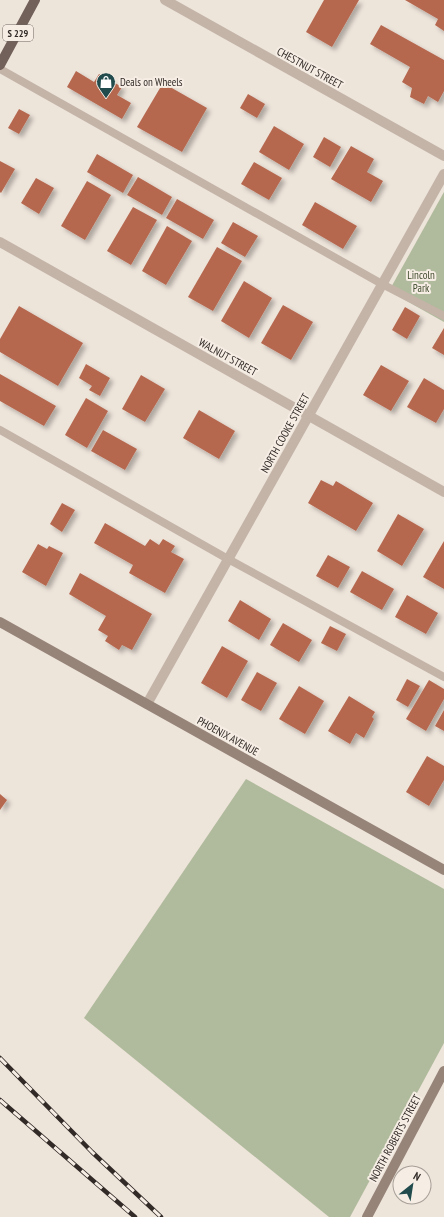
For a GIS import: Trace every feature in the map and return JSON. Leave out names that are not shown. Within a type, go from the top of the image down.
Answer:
[{"type":"main road","name":"S 229","points":[[0,65],[35,0]]},
{"type":"street","name":"CHESTNUT STREET","points":[[164,0],[444,156]]},
{"type":"street","name":"NORTH COOKE STREET","points":[[146,704],[444,174]]},
{"type":"street","name":"WALNUT STREET","points":[[0,242],[444,492]]},
{"type":"street","name":"PHOENIX AVENUE","points":[[0,622],[444,870]]},
{"type":"street","name":"NORTH ROBERTS STREET","points":[[367,1217],[444,1071]]},
{"type":"lane","points":[[0,70],[382,284],[444,316]]},
{"type":"lane","points":[[0,430],[228,559],[444,678]]},
{"type":"green space","name":"Lincoln Park","points":[[444,192],[444,322],[389,291]]},
{"type":"green space","points":[[246,779],[444,889],[444,1043],[350,1217],[329,1217],[84,1018]]},
{"type":"building","points":[[324,0],[359,0],[332,47],[306,32]]},
{"type":"building","points":[[405,0],[444,0],[444,31],[435,25],[438,19]]},
{"type":"building","points":[[381,25],[444,60],[444,91],[438,102],[428,96],[424,104],[410,97],[412,88],[402,82],[410,67],[370,44]]},
{"type":"building","name":"Deals on Wheels","points":[[76,71],[94,82],[99,74],[122,87],[117,95],[131,103],[122,119],[67,87]]},
{"type":"building","points":[[163,83],[207,108],[182,152],[137,127]]},
{"type":"building","points":[[248,94],[265,104],[257,118],[240,108]]},
{"type":"building","points":[[19,109],[30,115],[19,134],[8,128]]},
{"type":"building","points":[[274,126],[304,144],[289,170],[259,152]]},
{"type":"building","points":[[324,137],[341,147],[330,167],[313,157]]},
{"type":"building","points":[[351,146],[374,159],[367,172],[383,181],[371,202],[331,179]]},
{"type":"building","points":[[97,154],[133,175],[123,193],[87,172]]},
{"type":"building","points":[[0,161],[15,169],[1,193],[0,192]]},
{"type":"building","points":[[254,162],[282,178],[269,200],[241,184]]},
{"type":"building","points":[[138,177],[172,197],[162,215],[127,195]]},
{"type":"building","points":[[36,178],[54,188],[39,214],[21,203]]},
{"type":"building","points":[[87,181],[111,195],[85,240],[61,226]]},
{"type":"building","points":[[177,199],[214,220],[203,239],[166,218]]},
{"type":"building","points":[[315,202],[357,226],[343,249],[302,225]]},
{"type":"building","points":[[133,207],[157,220],[131,265],[107,251]]},
{"type":"building","points":[[233,222],[258,236],[245,257],[221,243]]},
{"type":"building","points":[[167,226],[192,241],[166,285],[142,271]]},
{"type":"building","points":[[217,247],[242,261],[213,311],[188,297]]},
{"type":"building","points":[[244,281],[272,298],[249,338],[221,321]]},
{"type":"building","points":[[283,305],[313,322],[291,360],[261,343]]},
{"type":"building","points":[[19,306],[83,343],[58,386],[0,352],[0,339]]},
{"type":"building","points":[[405,307],[420,316],[407,339],[392,330]]},
{"type":"building","points":[[444,328],[444,355],[432,348]]},
{"type":"building","points":[[86,364],[110,378],[100,396],[89,390],[92,386],[79,378]]},
{"type":"building","points":[[381,365],[409,381],[391,411],[363,395]]},
{"type":"building","points":[[0,374],[56,406],[44,426],[0,401]]},
{"type":"building","points":[[141,375],[165,389],[145,422],[122,409]]},
{"type":"building","points":[[424,378],[444,390],[444,409],[436,423],[407,407]]},
{"type":"building","points":[[86,398],[108,411],[87,448],[65,435]]},
{"type":"building","points":[[199,410],[235,431],[219,459],[183,438]]},
{"type":"building","points":[[103,430],[137,449],[125,470],[91,451]]},
{"type":"building","points":[[321,480],[333,486],[336,481],[373,503],[356,531],[308,503]]},
{"type":"building","points":[[62,503],[75,510],[62,532],[50,524]]},
{"type":"building","points":[[398,514],[424,529],[402,566],[377,551]]},
{"type":"building","points":[[105,523],[145,546],[150,539],[159,545],[163,539],[175,546],[171,552],[184,559],[165,593],[129,573],[133,565],[94,543]]},
{"type":"building","points":[[444,541],[444,589],[423,577]]},
{"type":"building","points":[[38,544],[47,549],[49,546],[63,553],[46,586],[22,572]]},
{"type":"building","points":[[328,555],[350,567],[338,588],[316,576]]},
{"type":"building","points":[[362,571],[394,589],[382,610],[350,592]]},
{"type":"building","points":[[80,573],[152,614],[132,650],[122,645],[119,650],[105,641],[108,636],[98,630],[106,616],[69,594]]},
{"type":"building","points":[[407,595],[438,613],[426,634],[395,617]]},
{"type":"building","points":[[240,600],[271,619],[259,640],[228,621]]},
{"type":"building","points":[[283,623],[312,640],[299,662],[270,645]]},
{"type":"building","points":[[330,626],[346,634],[337,651],[321,643]]},
{"type":"building","points":[[222,646],[248,661],[227,698],[201,683]]},
{"type":"building","points":[[257,672],[277,683],[261,711],[241,700]]},
{"type":"building","points":[[407,679],[420,686],[408,707],[396,700]]},
{"type":"building","points":[[429,680],[444,689],[444,699],[426,731],[406,719]]},
{"type":"building","points":[[299,686],[324,701],[305,734],[279,719]]},
{"type":"building","points":[[349,696],[375,712],[372,717],[374,719],[364,738],[356,733],[350,744],[328,731]]},
{"type":"building","points":[[444,710],[444,731],[435,726]]},
{"type":"building","points":[[427,756],[444,766],[444,780],[429,806],[406,792]]},
{"type":"building","points":[[0,794],[7,800],[0,810]]},
{"type":"railway","points":[[0,1058],[92,1152],[161,1217]]},
{"type":"railway","points":[[0,1100],[135,1217]]},
{"type":"place","name":"Deals on Wheels","points":[[106,99]]}]
